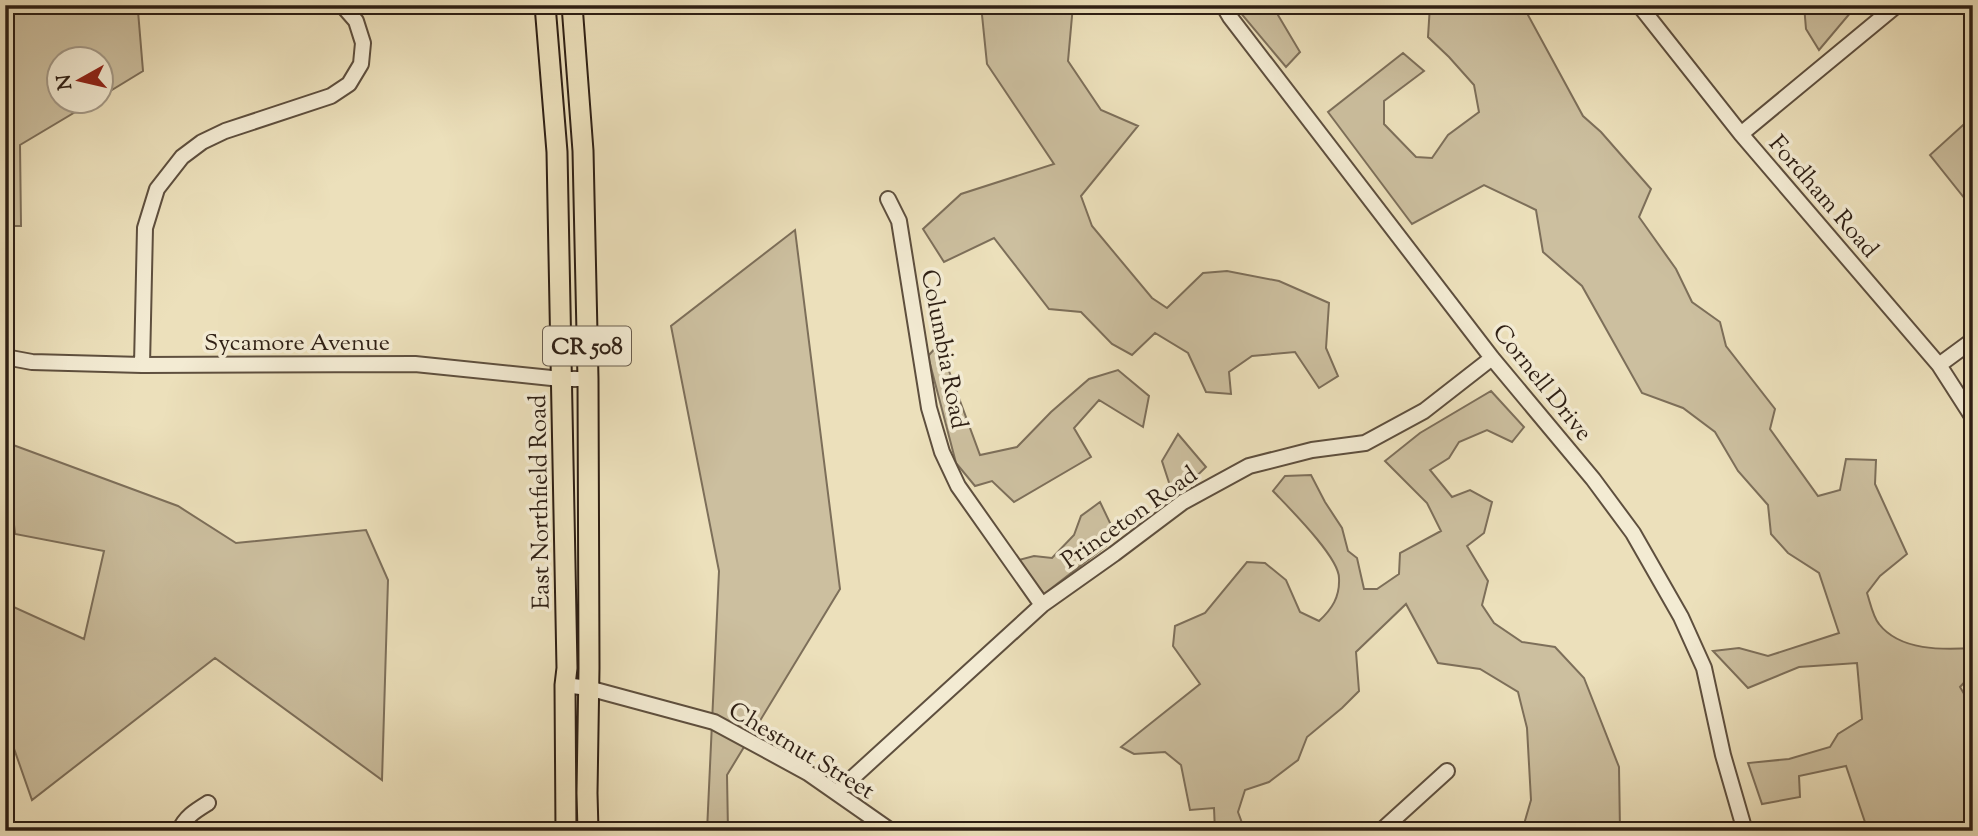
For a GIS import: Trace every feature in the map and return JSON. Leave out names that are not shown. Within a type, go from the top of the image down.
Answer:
[{"type":"main road","name":"East Northfield Road","points":[[545,5],[557,152],[567,668],[566,831]]},
{"type":"main road","name":"East Northfield Road","points":[[572,5],[583,151],[587,379],[588,831]]},
{"type":"main road","points":[[557,152],[583,151]]},
{"type":"street","points":[[142,365],[145,228],[157,189],[182,157],[202,142],[225,131],[331,96],[349,83],[360,64],[363,43],[356,22],[342,5]]},
{"type":"street","name":"Cornell Drive","points":[[1223,5],[1492,358],[1593,480],[1633,533],[1681,617],[1704,668],[1723,755],[1745,831]]},
{"type":"street","name":"Fordham Road","points":[[1639,5],[1741,134],[1939,365],[1973,418]]},
{"type":"street","points":[[1741,134],[1898,5]]},
{"type":"street","name":"Columbia Road","points":[[888,199],[899,221],[929,408],[942,452],[958,486],[1042,605]]},
{"type":"street","points":[[1939,365],[1973,340]]},
{"type":"street","name":"Sycamore Avenue","points":[[5,357],[32,362],[142,365],[415,364],[561,379],[587,379]]},
{"type":"street","name":"Princeton Road","points":[[837,792],[1042,605],[1183,502],[1249,466],[1312,450],[1365,443],[1424,411],[1492,358]]},
{"type":"street","name":"Chestnut Street","points":[[565,685],[588,688],[714,722],[837,792],[891,831]]},
{"type":"street","points":[[1381,831],[1447,771]]},
{"type":"street","points":[[179,831],[183,821],[208,803]]},
{"type":"shaded area","points":[[5,5],[131,5],[138,11],[143,71],[116,87],[116,46],[46,46],[46,116],[69,116],[20,145],[21,226],[5,226]]},
{"type":"shaded area","points":[[981,5],[1073,5],[1068,61],[1101,110],[1138,126],[1081,196],[1092,226],[1152,298],[1167,308],[1203,273],[1227,271],[1279,281],[1329,303],[1326,348],[1338,376],[1319,388],[1295,352],[1252,356],[1229,372],[1231,394],[1206,392],[1188,353],[1155,333],[1132,355],[1112,344],[1081,312],[1049,309],[994,238],[944,262],[923,229],[961,194],[1054,164],[987,64]]},
{"type":"shaded area","points":[[1234,5],[1278,5],[1275,10],[1300,52],[1286,67]]},
{"type":"shaded area","points":[[1430,5],[1520,5],[1528,15],[1583,116],[1601,132],[1651,189],[1639,217],[1676,269],[1692,302],[1720,322],[1726,346],[1775,409],[1770,429],[1818,496],[1840,490],[1846,459],[1876,460],[1875,484],[1907,554],[1880,576],[1867,593],[1875,617],[1888,633],[1910,644],[1949,649],[1973,648],[1973,673],[1960,687],[1973,709],[1973,831],[1868,831],[1846,766],[1799,776],[1800,797],[1762,804],[1748,763],[1789,759],[1830,747],[1838,734],[1862,719],[1857,663],[1799,667],[1748,688],[1713,651],[1739,648],[1768,656],[1839,633],[1819,573],[1788,553],[1771,534],[1768,505],[1738,471],[1715,432],[1683,408],[1642,393],[1582,286],[1543,252],[1536,210],[1484,185],[1412,224],[1328,112],[1403,53],[1424,71],[1384,101],[1384,124],[1416,157],[1432,158],[1448,135],[1479,112],[1474,85],[1428,37]]},
{"type":"shaded area","points":[[1804,5],[1857,5],[1819,50],[1806,29]]},
{"type":"shaded area","points":[[1973,116],[1973,209],[1930,155]]},
{"type":"shaded area","points":[[795,230],[840,589],[727,775],[728,831],[707,831],[719,571],[671,326]]},
{"type":"shaded area","points":[[939,344],[980,455],[1017,447],[1051,412],[1089,379],[1118,370],[1149,396],[1143,427],[1099,400],[1074,428],[1091,457],[1014,502],[992,481],[975,486],[956,463],[928,356]]},
{"type":"shaded area","points":[[1491,391],[1524,427],[1512,442],[1487,430],[1459,442],[1449,458],[1430,470],[1452,497],[1470,490],[1492,502],[1484,533],[1467,546],[1488,581],[1482,605],[1494,623],[1522,642],[1555,647],[1584,678],[1619,767],[1620,831],[1522,831],[1531,800],[1527,728],[1518,692],[1480,669],[1438,663],[1406,604],[1356,652],[1359,691],[1307,737],[1298,760],[1269,782],[1245,790],[1238,812],[1245,831],[1215,831],[1214,808],[1190,810],[1181,765],[1165,752],[1134,754],[1121,747],[1200,684],[1173,646],[1175,626],[1205,613],[1247,562],[1265,563],[1286,580],[1300,612],[1319,621],[1331,607],[1338,591],[1337,569],[1322,545],[1273,491],[1285,476],[1311,475],[1342,528],[1348,551],[1357,558],[1364,589],[1377,589],[1399,574],[1400,553],[1441,531],[1427,503],[1385,461],[1420,433]]},
{"type":"shaded area","points":[[1178,434],[1206,467],[1174,498],[1162,461]]},
{"type":"shaded area","points":[[5,442],[178,506],[236,543],[366,530],[388,580],[382,780],[215,658],[32,800],[5,723],[5,603],[84,639],[104,551],[15,534]]},
{"type":"shaded area","points":[[1100,502],[1112,527],[1106,546],[1044,594],[1015,561],[1034,556],[1052,558],[1074,535],[1081,516]]}]
